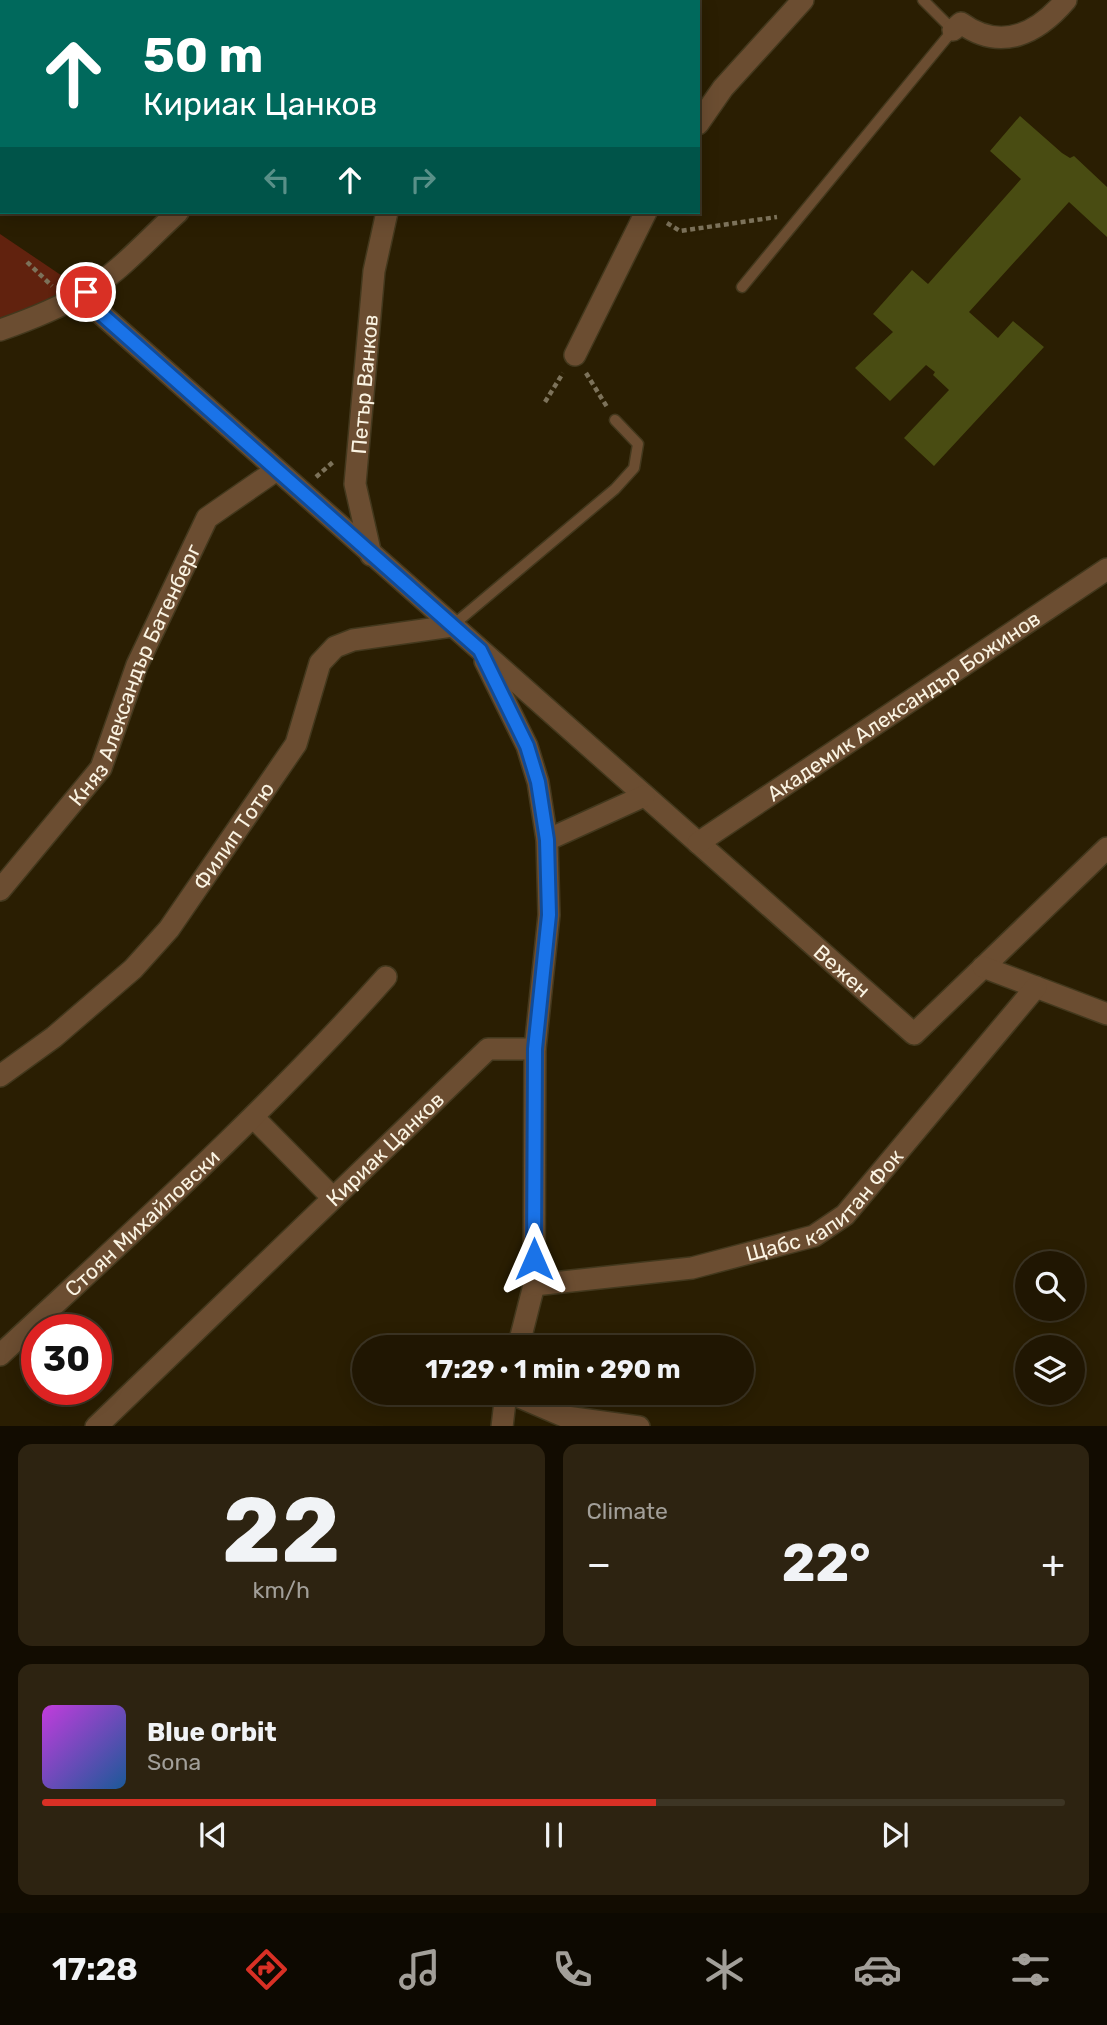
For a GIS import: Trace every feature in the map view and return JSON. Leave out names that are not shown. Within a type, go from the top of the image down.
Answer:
[{"type":"street","points":[[700,121],[723,88],[803,0]]},
{"type":"street","points":[[953,30],[961,23],[978,35],[1014,37],[1048,21],[1066,0]]},
{"type":"street","points":[[0,330],[45,314],[86,292],[117,269],[176,214]]},
{"type":"street","name":"Петър Ванков","points":[[372,555],[355,484],[374,271],[387,214]]},
{"type":"street","points":[[575,355],[653,215]]},
{"type":"street","points":[[86,292],[99,312],[275,471],[698,843]]},
{"type":"street","name":"Княз Александър Батенберг","points":[[0,890],[101,768],[137,665],[207,518],[275,471]]},
{"type":"street","name":"Академик Александър Божинов","points":[[698,843],[1107,569]]},
{"type":"street","name":"Филип Тотю","points":[[0,1076],[54,1037],[133,969],[169,929],[296,744],[320,663],[335,647],[353,640],[452,626]]},
{"type":"street","points":[[480,650],[527,746],[538,782],[547,840],[549,915],[535,1049],[534,1285],[521,1335]]},
{"type":"street","points":[[547,840],[644,796]]},
{"type":"street","name":"Вежен","points":[[698,843],[914,1034],[1107,848]]},
{"type":"street","points":[[983,967],[1107,1014]]},
{"type":"street","name":"Стоян Михайловски","points":[[0,1355],[254,1118],[319,1053],[386,977]]},
{"type":"street","name":"Щабс капитан Фок","points":[[534,1285],[692,1268],[814,1236],[845,1214],[1035,987]]},
{"type":"street","name":"Кириак Цанков","points":[[96,1426],[488,1049],[535,1049]]},
{"type":"street","points":[[254,1118],[333,1198]]},
{"type":"street","points":[[502,1426],[506,1405]]},
{"type":"street","points":[[536,1405],[565,1417],[639,1426]]},
{"type":"lane","points":[[742,287],[953,30],[923,0]]},
{"type":"lane","points":[[452,626],[615,489],[634,468],[638,444],[615,420]]},
{"type":"path","points":[[653,215],[680,230],[803,214]]},
{"type":"path","points":[[27,262],[56,289]]},
{"type":"path","points":[[545,402],[575,355],[615,420]]},
{"type":"path","points":[[300,492],[359,439]]},
{"type":"shaded area","points":[[0,234],[86,292],[0,325]]},
{"type":"building","points":[[1020,116],[1062,153],[1070,158],[1074,156],[1107,187],[1107,237],[1069,202],[969,312],[998,338],[1013,321],[1044,347],[934,466],[904,438],[949,390],[933,375],[935,372],[926,365],[890,401],[855,368],[893,332],[873,314],[912,270],[928,284],[1021,179],[990,151]]},
{"type":"route","points":[[86,292],[99,312],[275,471],[480,650],[527,746],[538,782],[547,840],[549,915],[535,1049],[534,1259]]}]
